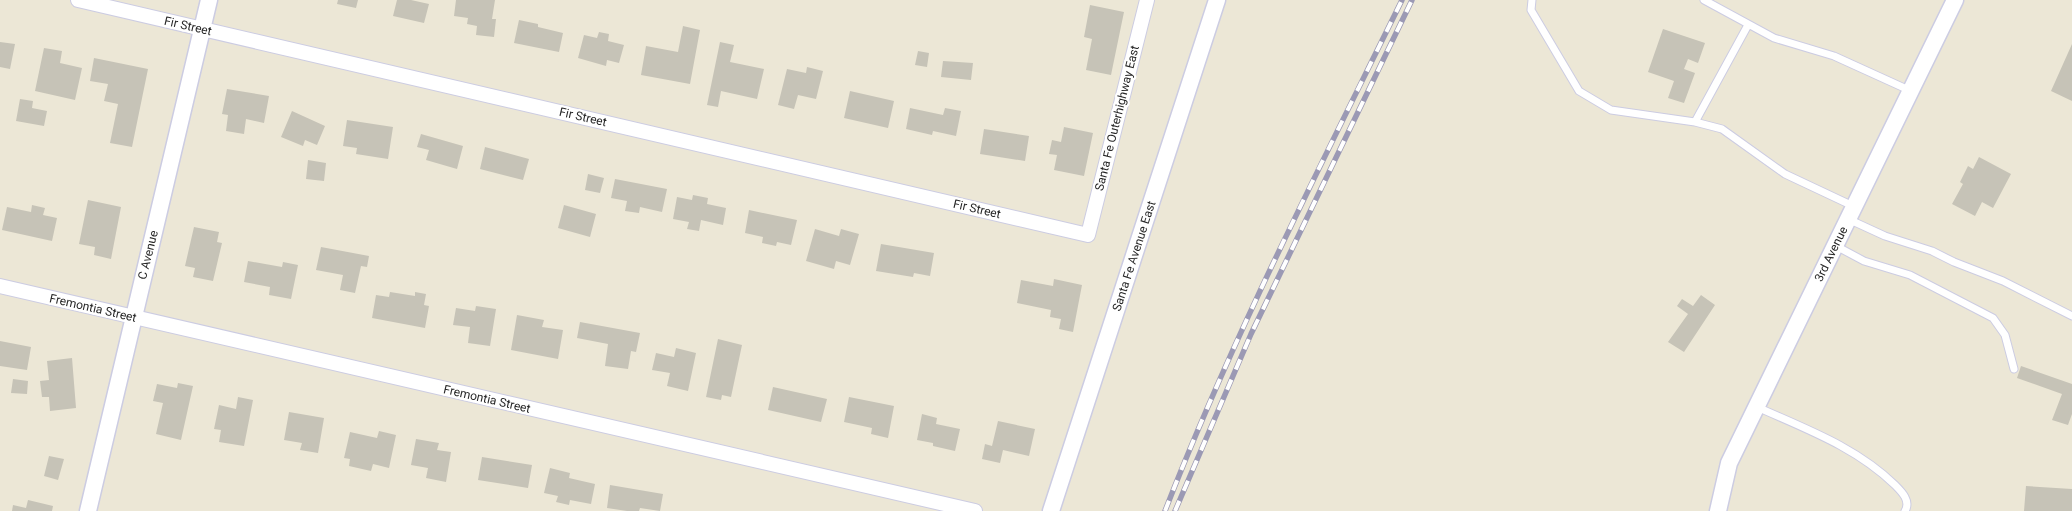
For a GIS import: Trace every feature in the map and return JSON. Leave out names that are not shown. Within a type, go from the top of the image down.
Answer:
[{"type":"street","name":"Fir Street","points":[[78,0],[1088,235]]},
{"type":"street","name":"C Avenue","points":[[88,511],[209,0]]},
{"type":"street","name":"Santa Fe Outerhighway East","points":[[1088,235],[1147,0]]},
{"type":"street","name":"Santa Fe Avenue East","points":[[1051,511],[1217,0]]},
{"type":"street","name":"3rd Avenue","points":[[1718,511],[1729,463],[1955,0]]},
{"type":"street","name":"Fremontia Street","points":[[0,286],[975,511]]},
{"type":"lane","points":[[1532,0],[1531,10],[1579,91],[1611,110],[1695,122],[1722,129],[1785,174],[1851,213],[1885,236],[1932,251],[1954,262],[2003,281],[2072,316]]},
{"type":"lane","points":[[1704,0],[1774,38],[1834,56],[1911,91]]},
{"type":"lane","points":[[1695,122],[1748,25]]},
{"type":"lane","points":[[1835,246],[1864,261],[1910,276],[1993,318],[2005,335],[2014,369]]},
{"type":"lane","points":[[1756,407],[1839,443],[1878,469],[1905,495],[1907,508],[1905,511]]},
{"type":"building","points":[[338,0],[358,0],[356,8],[337,4]]},
{"type":"building","points":[[397,0],[411,0],[429,4],[424,23],[393,16]]},
{"type":"building","points":[[456,0],[495,0],[492,19],[496,19],[494,37],[476,35],[477,26],[467,24],[468,18],[454,16]]},
{"type":"building","points":[[1090,5],[1124,12],[1111,75],[1086,70],[1092,39],[1084,37]]},
{"type":"building","points":[[519,20],[538,24],[538,27],[563,33],[559,52],[514,43]]},
{"type":"building","points":[[683,26],[700,30],[690,84],[641,75],[646,46],[678,52]]},
{"type":"building","points":[[1663,29],[1705,43],[1698,63],[1688,59],[1684,69],[1695,73],[1684,103],[1668,98],[1674,81],[1648,72]]},
{"type":"building","points":[[599,32],[609,34],[608,41],[624,45],[619,63],[607,60],[606,66],[578,58],[584,35],[597,38]]},
{"type":"building","points":[[0,42],[15,44],[10,69],[0,67]]},
{"type":"building","points":[[720,42],[734,45],[730,62],[764,69],[757,99],[721,91],[718,107],[707,105]]},
{"type":"building","points":[[2072,44],[2072,101],[2051,91]]},
{"type":"building","points":[[44,48],[62,51],[60,63],[82,68],[75,100],[35,91]]},
{"type":"building","points":[[918,51],[929,53],[927,67],[915,65]]},
{"type":"building","points":[[94,58],[148,69],[132,147],[110,143],[118,104],[104,101],[108,84],[90,81]]},
{"type":"building","points":[[943,61],[973,63],[971,80],[941,77]]},
{"type":"building","points":[[807,67],[823,71],[816,99],[798,95],[794,109],[778,105],[787,69],[806,73]]},
{"type":"building","points":[[227,89],[269,96],[264,123],[246,119],[244,134],[226,131],[228,115],[222,114]]},
{"type":"building","points":[[850,91],[894,101],[888,128],[844,118]]},
{"type":"building","points":[[20,99],[33,101],[32,108],[47,111],[44,126],[16,121]]},
{"type":"building","points":[[910,108],[943,115],[945,108],[961,111],[956,136],[933,131],[932,135],[906,129]]},
{"type":"building","points":[[292,111],[325,126],[317,145],[305,140],[303,146],[281,137]]},
{"type":"building","points":[[347,120],[393,127],[388,159],[356,154],[357,148],[343,146]]},
{"type":"building","points":[[1064,127],[1093,133],[1084,176],[1054,170],[1057,155],[1049,154],[1052,140],[1061,142]]},
{"type":"building","points":[[984,129],[1029,136],[1025,161],[980,154]]},
{"type":"building","points":[[421,134],[463,146],[457,169],[426,160],[429,150],[417,147]]},
{"type":"building","points":[[485,147],[529,159],[523,180],[480,169]]},
{"type":"building","points":[[1979,157],[2011,174],[1993,208],[1982,202],[1975,216],[1952,204],[1963,184],[1960,182],[1968,166],[1973,169]]},
{"type":"building","points":[[308,160],[326,163],[324,181],[306,179]]},
{"type":"building","points":[[588,174],[604,178],[600,193],[585,190]]},
{"type":"building","points":[[615,179],[667,189],[662,212],[640,207],[639,213],[625,211],[627,201],[611,198]]},
{"type":"building","points":[[693,195],[708,198],[707,204],[726,208],[723,225],[701,220],[699,231],[687,229],[689,222],[673,219],[677,197],[692,200]]},
{"type":"building","points":[[88,200],[121,207],[111,259],[94,255],[95,247],[79,244]]},
{"type":"building","points":[[32,205],[45,208],[43,215],[57,218],[52,241],[2,230],[7,207],[31,212]]},
{"type":"building","points":[[564,205],[596,214],[590,237],[558,228]]},
{"type":"building","points":[[749,210],[797,220],[791,245],[777,242],[776,246],[762,243],[763,237],[745,233]]},
{"type":"building","points":[[194,227],[219,232],[217,242],[222,243],[213,281],[193,277],[195,268],[185,266]]},
{"type":"building","points":[[815,229],[839,236],[841,229],[859,234],[850,265],[836,261],[834,269],[806,261]]},
{"type":"building","points":[[881,244],[934,253],[930,276],[914,273],[913,277],[876,271]]},
{"type":"building","points":[[321,247],[369,256],[367,267],[361,266],[355,293],[340,290],[343,275],[316,270]]},
{"type":"building","points":[[248,261],[282,267],[283,262],[298,265],[291,299],[269,295],[270,287],[244,282]]},
{"type":"building","points":[[1054,279],[1082,285],[1073,332],[1059,329],[1061,319],[1050,317],[1051,310],[1017,303],[1021,280],[1053,286]]},
{"type":"building","points":[[390,292],[415,296],[415,292],[426,294],[424,305],[429,306],[425,328],[372,318],[376,295],[389,297]]},
{"type":"building","points":[[1701,295],[1715,305],[1684,352],[1668,342],[1688,314],[1677,306],[1682,299],[1693,306]]},
{"type":"building","points":[[476,306],[496,309],[490,346],[468,343],[470,327],[453,325],[456,308],[475,311]]},
{"type":"building","points":[[517,315],[544,320],[542,327],[563,330],[558,359],[511,350]]},
{"type":"building","points":[[580,322],[640,333],[636,352],[631,351],[628,369],[605,366],[608,344],[577,338]]},
{"type":"building","points":[[718,339],[742,345],[731,397],[722,395],[721,400],[706,397]]},
{"type":"building","points":[[0,341],[31,347],[27,370],[0,366]]},
{"type":"building","points":[[676,348],[696,353],[688,391],[667,386],[670,373],[652,370],[656,353],[674,357]]},
{"type":"building","points":[[72,358],[76,408],[50,411],[49,397],[42,397],[40,381],[49,380],[47,361]]},
{"type":"building","points":[[2021,366],[2072,384],[2072,414],[2068,425],[2052,420],[2062,394],[2017,378]]},
{"type":"building","points":[[13,379],[28,381],[27,394],[11,393]]},
{"type":"building","points":[[178,383],[193,386],[181,440],[156,434],[163,403],[153,401],[157,384],[177,388]]},
{"type":"building","points":[[773,387],[827,399],[821,422],[768,410]]},
{"type":"building","points":[[238,397],[253,400],[244,446],[219,442],[221,430],[214,429],[219,405],[236,409]]},
{"type":"building","points":[[849,397],[894,406],[888,438],[871,434],[872,428],[844,422]]},
{"type":"building","points":[[289,412],[324,418],[318,453],[300,450],[302,443],[284,440]]},
{"type":"building","points":[[922,414],[937,418],[936,424],[960,429],[955,451],[933,446],[933,443],[917,440]]},
{"type":"building","points":[[998,421],[1035,429],[1029,456],[1003,450],[1000,463],[982,459],[985,444],[992,446]]},
{"type":"building","points":[[379,431],[396,435],[389,468],[373,464],[371,471],[349,466],[350,459],[344,458],[350,432],[377,438]]},
{"type":"building","points":[[416,439],[439,443],[437,450],[451,452],[446,482],[426,478],[428,468],[411,465]]},
{"type":"building","points":[[49,456],[64,459],[58,480],[44,476]]},
{"type":"building","points":[[482,457],[532,465],[528,488],[478,480]]},
{"type":"building","points":[[550,468],[570,473],[569,478],[595,484],[591,504],[570,500],[569,505],[556,502],[558,496],[544,493]]},
{"type":"building","points":[[610,485],[663,494],[660,511],[640,508],[639,511],[627,511],[607,508]]},
{"type":"building","points":[[2026,486],[2072,489],[2072,511],[2024,511]]},
{"type":"building","points":[[28,500],[53,506],[52,511],[12,511],[13,505],[26,508]]},
{"type":"railway","points":[[1165,511],[1191,446],[1248,317],[1308,190],[1402,0]]},
{"type":"railway","points":[[1175,511],[1251,334],[1412,0]]}]
